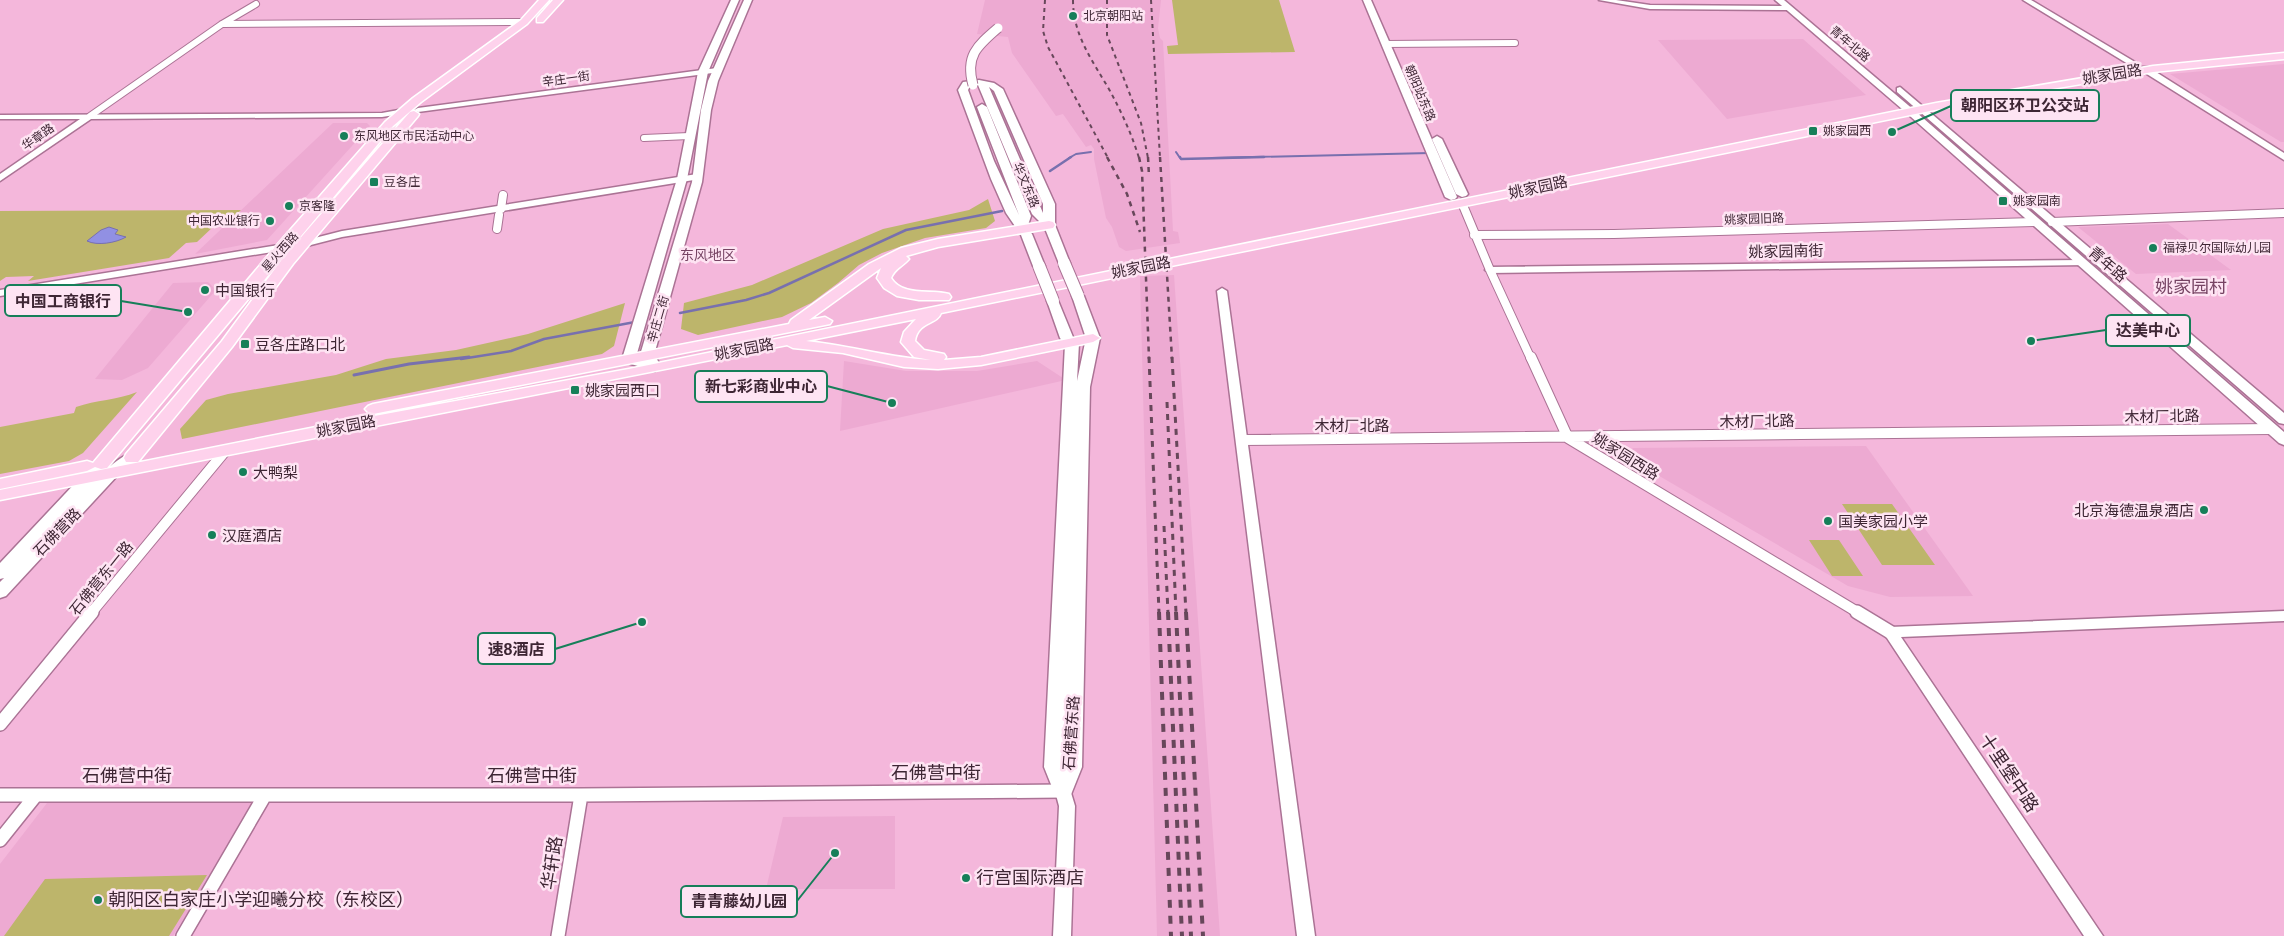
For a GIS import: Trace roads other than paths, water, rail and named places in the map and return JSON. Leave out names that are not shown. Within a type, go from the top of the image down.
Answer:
[{"type":"main road","name":"星火西路","points":[[102,471],[282,248],[389,124],[524,22],[544,0]]},
{"type":"main road","name":"星火西路","points":[[132,458],[228,344],[303,244],[418,110],[529,29],[558,0]]},
{"type":"main road","name":"辛庄二街","points":[[629,359],[681,182],[703,72],[736,0]]},
{"type":"main road","name":"辛庄二街","points":[[651,361],[697,180],[706,110],[718,70],[748,0]]},
{"type":"main road","name":"朝阳站东路","points":[[1367,0],[1389,44],[1458,198]]},
{"type":"main road","name":"朝阳站东路","points":[[1375,0],[1389,44]]},
{"type":"main road","name":"青年北路","points":[[1785,3],[1898,88],[1914,108]]},
{"type":"main road","name":"青年北路","points":[[1785,3],[1883,89],[1914,108]]},
{"type":"main road","points":[[978,85],[978,63],[1001,29]]},
{"type":"main road","name":"姚家园路","points":[[0,484],[102,471],[226,450],[651,361],[789,328],[948,301],[1914,108],[2203,56],[2284,51]]},
{"type":"main road","name":"姚家园路","points":[[2140,67],[2284,56]]},
{"type":"main road","points":[[789,328],[874,267],[890,258],[931,244],[1024,232],[1050,228],[1049,204],[998,89],[992,84],[981,82],[966,84],[963,90],[979,133],[1013,216],[1024,232]]},
{"type":"main road","name":"华文东路","points":[[978,85],[1038,214],[1050,228],[1092,336]]},
{"type":"main road","name":"华文东路","points":[[978,85],[1024,216],[1024,232],[1070,340]]},
{"type":"main road","points":[[1883,89],[1894,91],[1898,88]]},
{"type":"main road","name":"青年路","points":[[1914,108],[2035,222],[2284,440]]},
{"type":"main road","name":"青年路","points":[[1914,108],[2052,222],[2284,420]]},
{"type":"main road","points":[[948,301],[898,292],[888,287],[884,278],[888,268],[909,255],[1024,232]]},
{"type":"main road","name":"姚家园路","points":[[0,496],[102,471],[132,458],[629,359],[651,361],[776,342],[948,301]]},
{"type":"main road","points":[[948,301],[911,330],[908,342],[919,354],[930,357],[959,357],[1092,336]]},
{"type":"main road","name":"石佛营东路","points":[[1063,791],[1072,767],[1084,387],[1092,336]]},
{"type":"main road","points":[[776,342],[843,349],[904,363],[938,365],[981,361],[1070,340]]},
{"type":"main road","name":"石佛营东路","points":[[1063,791],[1054,767],[1070,340]]},
{"type":"main road","name":"石佛营路","points":[[0,573],[102,471]]},
{"type":"main road","name":"石佛营路","points":[[0,592],[102,471]]},
{"type":"street","points":[[1602,0],[1650,7],[1785,3]]},
{"type":"street","points":[[1613,0],[1656,5],[1785,3]]},
{"type":"street","points":[[2026,0],[2140,67],[2284,156]]},
{"type":"street","points":[[0,117],[93,114],[222,24],[256,4]]},
{"type":"street","points":[[222,24],[524,22]]},
{"type":"street","points":[[1389,44],[1515,43]]},
{"type":"street","name":"辛庄一街","points":[[418,110],[718,70]]},
{"type":"street","points":[[0,112],[382,115],[418,110]]},
{"type":"street","name":"华章路","points":[[0,178],[93,114]]},
{"type":"street","points":[[644,138],[689,136]]},
{"type":"street","points":[[0,294],[303,244],[334,242],[500,212],[697,180]]},
{"type":"street","points":[[497,228],[503,194]]},
{"type":"street","name":"姚家园西路","points":[[1458,198],[1568,438],[1890,632]]},
{"type":"street","points":[[2052,222],[2284,214]]},
{"type":"street","name":"姚家园旧路","points":[[1474,235],[1614,234],[2035,222]]},
{"type":"street","name":"姚家园南街","points":[[1490,270],[2082,263]]},
{"type":"street","points":[[1222,291],[1306,936]]},
{"type":"street","name":"木材厂北路","points":[[1242,440],[2272,430]]},
{"type":"street","name":"石佛营东一路","points":[[0,724],[226,450]]},
{"type":"street","points":[[1890,632],[2284,616]]},
{"type":"street","name":"十里堡中路","points":[[1890,632],[2094,936]]},
{"type":"street","points":[[1062,936],[1068,806],[1063,791]]},
{"type":"street","name":"石佛营中街","points":[[0,795],[581,795],[1063,791]]},
{"type":"street","points":[[0,840],[36,795]]},
{"type":"street","points":[[183,936],[265,795]]},
{"type":"street","name":"华轩路","points":[[558,936],[581,795]]},
{"type":"waterway","points":[[1069,158],[1076,154],[1091,152]]},
{"type":"waterway","points":[[1176,152],[1180,158]]},
{"type":"waterway","points":[[1212,158],[1430,153]]},
{"type":"waterway","points":[[1050,171],[1071,157]]},
{"type":"waterway","points":[[1180,157],[1181,159],[1264,157]]},
{"type":"waterway","points":[[680,313],[746,300],[769,293],[906,230],[1002,211]]},
{"type":"waterway","points":[[461,359],[511,351],[544,339],[635,322]]},
{"type":"waterway","points":[[354,375],[409,364],[469,357]]},
{"type":"railway","points":[[1045,0],[1043,31],[1048,47],[1108,158]]},
{"type":"railway","points":[[1073,0],[1076,25],[1080,37],[1119,108],[1139,158]]},
{"type":"railway","points":[[1107,0],[1107,35],[1141,123],[1148,158]]},
{"type":"railway","points":[[1151,0],[1160,158]]},
{"type":"railway","points":[[1107,157],[1127,194],[1140,232]]},
{"type":"railway","points":[[1139,157],[1142,171],[1149,359]]},
{"type":"railway","points":[[1148,157],[1149,177]]},
{"type":"railway","points":[[1160,157],[1172,359]]},
{"type":"railway","points":[[1149,357],[1159,613]]},
{"type":"railway","points":[[1172,357],[1186,613]]},
{"type":"railway","points":[[1167,402],[1176,613]]},
{"type":"railway","points":[[1164,526],[1168,613]]},
{"type":"railway","points":[[1159,612],[1171,936]]},
{"type":"railway","points":[[1168,612],[1182,936]]},
{"type":"railway","points":[[1176,612],[1191,936]]},
{"type":"railway","points":[[1186,612],[1203,936]]},
{"type":"place","name":"北京朝阳站","points":[[1073,16]]},
{"type":"place","name":"姚家园西","points":[[1813,131]]},
{"type":"place","name":"朝阳区环卫公交站","points":[[1892,132]]},
{"type":"place","name":"东风地区市民活动中心","points":[[344,136]]},
{"type":"place","name":"豆各庄","points":[[374,182]]},
{"type":"place","name":"姚家园南","points":[[2003,201]]},
{"type":"place","name":"京客隆","points":[[289,206]]},
{"type":"place","name":"中国农业银行","points":[[270,221]]},
{"type":"place","name":"福禄贝尔国际幼儿园","points":[[2153,248]]},
{"type":"place","name":"中国银行","points":[[205,290]]},
{"type":"place","name":"中国工商银行","points":[[188,312]]},
{"type":"place","name":"达美中心","points":[[2031,341]]},
{"type":"place","name":"豆各庄路口北","points":[[245,344]]},
{"type":"place","name":"姚家园西口","points":[[575,390]]},
{"type":"place","name":"新七彩商业中心","points":[[892,403]]},
{"type":"place","name":"大鸭梨","points":[[243,472]]},
{"type":"place","name":"北京海德温泉酒店","points":[[2204,510]]},
{"type":"place","name":"国美家园小学","points":[[1828,521]]},
{"type":"place","name":"汉庭酒店","points":[[212,535]]},
{"type":"place","name":"速8酒店","points":[[642,622]]},
{"type":"place","name":"青青藤幼儿园","points":[[835,853]]},
{"type":"place","name":"行宫国际酒店","points":[[966,878]]},
{"type":"place","name":"朝阳区白家庄小学迎曦分校（东校区）","points":[[98,900]]},
{"type":"district","name":"东风地区","points":[[708,255]]},
{"type":"district","name":"姚家园村","points":[[2191,287]]}]
